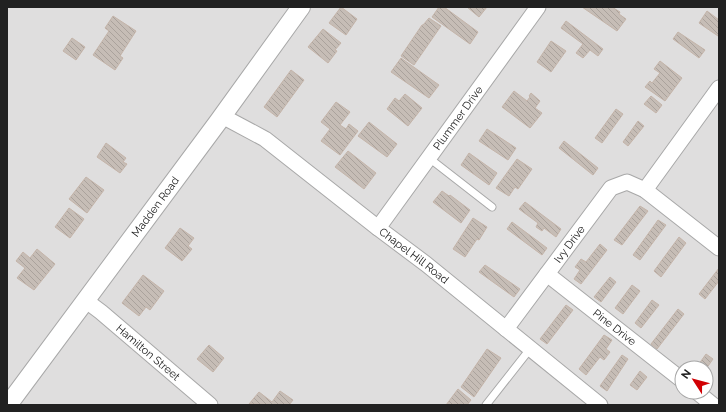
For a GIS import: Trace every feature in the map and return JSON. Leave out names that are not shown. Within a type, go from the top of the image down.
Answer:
[{"type":"street","name":"Madden Road","points":[[8,405],[301,7]]},
{"type":"street","name":"Plummer Drive","points":[[378,228],[538,7]]},
{"type":"street","points":[[645,190],[719,88]]},
{"type":"street","name":"Chapel Hill Road","points":[[222,116],[265,139],[426,264],[600,405]]},
{"type":"street","name":"Ivy Drive","points":[[506,329],[611,188],[627,182],[645,190],[719,248]]},
{"type":"street","name":"Pine Drive","points":[[547,274],[674,374]]},
{"type":"street","name":"Hamilton Street","points":[[85,300],[210,405]]},
{"type":"lane","points":[[429,158],[492,207]]},
{"type":"lane","points":[[486,405],[530,349]]},
{"type":"shaded area","points":[[7,7],[719,7],[719,405],[7,405]]},
{"type":"building","points":[[341,7],[357,19],[346,35],[329,23]]},
{"type":"building","points":[[439,7],[444,7],[478,32],[470,44],[432,17]]},
{"type":"building","points":[[467,7],[487,7],[479,17]]},
{"type":"building","points":[[582,7],[612,7],[620,12],[619,14],[626,19],[617,31]]},
{"type":"building","points":[[707,11],[719,20],[718,36],[699,23]]},
{"type":"building","points":[[113,16],[136,31],[120,56],[123,58],[115,70],[93,55],[109,31],[105,28]]},
{"type":"building","points":[[429,18],[441,26],[414,65],[401,56],[422,25]]},
{"type":"building","points":[[566,21],[603,49],[598,56],[590,50],[583,58],[576,53],[583,44],[561,28]]},
{"type":"building","points":[[323,29],[341,43],[335,50],[337,51],[328,63],[308,47]]},
{"type":"building","points":[[678,32],[705,50],[699,58],[673,39]]},
{"type":"building","points":[[72,38],[85,47],[76,60],[63,51]]},
{"type":"building","points":[[551,41],[566,51],[551,72],[537,62]]},
{"type":"building","points":[[401,58],[439,85],[429,98],[391,72]]},
{"type":"building","points":[[660,61],[682,78],[665,101],[645,87],[650,81],[652,83],[660,73],[654,69]]},
{"type":"building","points":[[291,70],[304,80],[277,117],[264,107]]},
{"type":"building","points":[[514,91],[527,101],[531,93],[540,101],[535,108],[542,113],[530,128],[502,107]]},
{"type":"building","points":[[405,94],[422,108],[408,126],[387,109],[395,98],[399,101]]},
{"type":"building","points":[[651,96],[662,105],[656,113],[644,104]]},
{"type":"building","points":[[336,102],[350,112],[340,125],[346,129],[349,124],[358,131],[340,155],[321,141],[330,129],[321,122]]},
{"type":"building","points":[[616,109],[623,114],[602,143],[595,138]]},
{"type":"building","points":[[638,121],[644,126],[628,146],[623,142]]},
{"type":"building","points":[[369,122],[397,144],[387,157],[358,136]]},
{"type":"building","points":[[487,129],[516,148],[508,160],[479,141]]},
{"type":"building","points":[[564,141],[598,168],[593,175],[559,148]]},
{"type":"building","points":[[106,143],[126,158],[123,162],[127,164],[120,173],[97,157]]},
{"type":"building","points":[[348,151],[376,173],[364,189],[335,167]]},
{"type":"building","points":[[469,153],[497,173],[489,185],[461,165]]},
{"type":"building","points":[[517,159],[532,169],[518,189],[515,187],[509,196],[496,188]]},
{"type":"building","points":[[86,177],[104,190],[87,213],[69,199]]},
{"type":"building","points":[[442,191],[470,210],[461,223],[433,202]]},
{"type":"building","points":[[525,202],[561,229],[556,237],[544,228],[542,231],[536,227],[538,223],[519,209]]},
{"type":"building","points":[[640,206],[648,211],[622,245],[614,240]]},
{"type":"building","points":[[69,208],[84,219],[70,238],[55,227]]},
{"type":"building","points":[[473,218],[487,227],[479,240],[477,239],[465,257],[453,249]]},
{"type":"building","points":[[658,220],[666,225],[640,260],[633,255]]},
{"type":"building","points":[[512,222],[547,248],[542,255],[507,229]]},
{"type":"building","points":[[180,228],[194,238],[188,246],[192,249],[182,261],[165,248]]},
{"type":"building","points":[[679,237],[686,243],[661,277],[654,271]]},
{"type":"building","points":[[600,244],[607,250],[581,284],[574,279],[580,270],[575,267],[581,259],[586,262]]},
{"type":"building","points":[[37,249],[55,264],[34,290],[17,278],[25,268],[16,261],[23,252],[30,258]]},
{"type":"building","points":[[485,265],[520,289],[514,297],[479,272]]},
{"type":"building","points":[[719,268],[719,281],[705,299],[699,294]]},
{"type":"building","points":[[143,275],[164,291],[150,310],[146,307],[139,316],[122,303]]},
{"type":"building","points":[[610,277],[616,282],[601,302],[594,297]]},
{"type":"building","points":[[632,285],[640,291],[623,314],[615,308]]},
{"type":"building","points":[[652,300],[659,305],[641,328],[635,323]]},
{"type":"building","points":[[566,305],[573,310],[547,344],[540,339]]},
{"type":"building","points":[[678,309],[684,314],[657,349],[651,344]]},
{"type":"building","points":[[604,335],[612,340],[606,349],[610,352],[604,360],[600,357],[586,375],[579,369]]},
{"type":"building","points":[[209,345],[224,358],[213,372],[197,359]]},
{"type":"building","points":[[487,349],[501,358],[474,397],[461,387]]},
{"type":"building","points":[[706,354],[713,359],[712,360],[702,360]]},
{"type":"building","points":[[622,355],[628,359],[607,391],[600,386]]},
{"type":"building","points":[[640,371],[647,377],[637,390],[630,385]]},
{"type":"building","points":[[458,389],[471,400],[467,405],[446,405]]},
{"type":"building","points":[[280,391],[293,400],[289,405],[249,404],[259,392],[272,402]]}]
